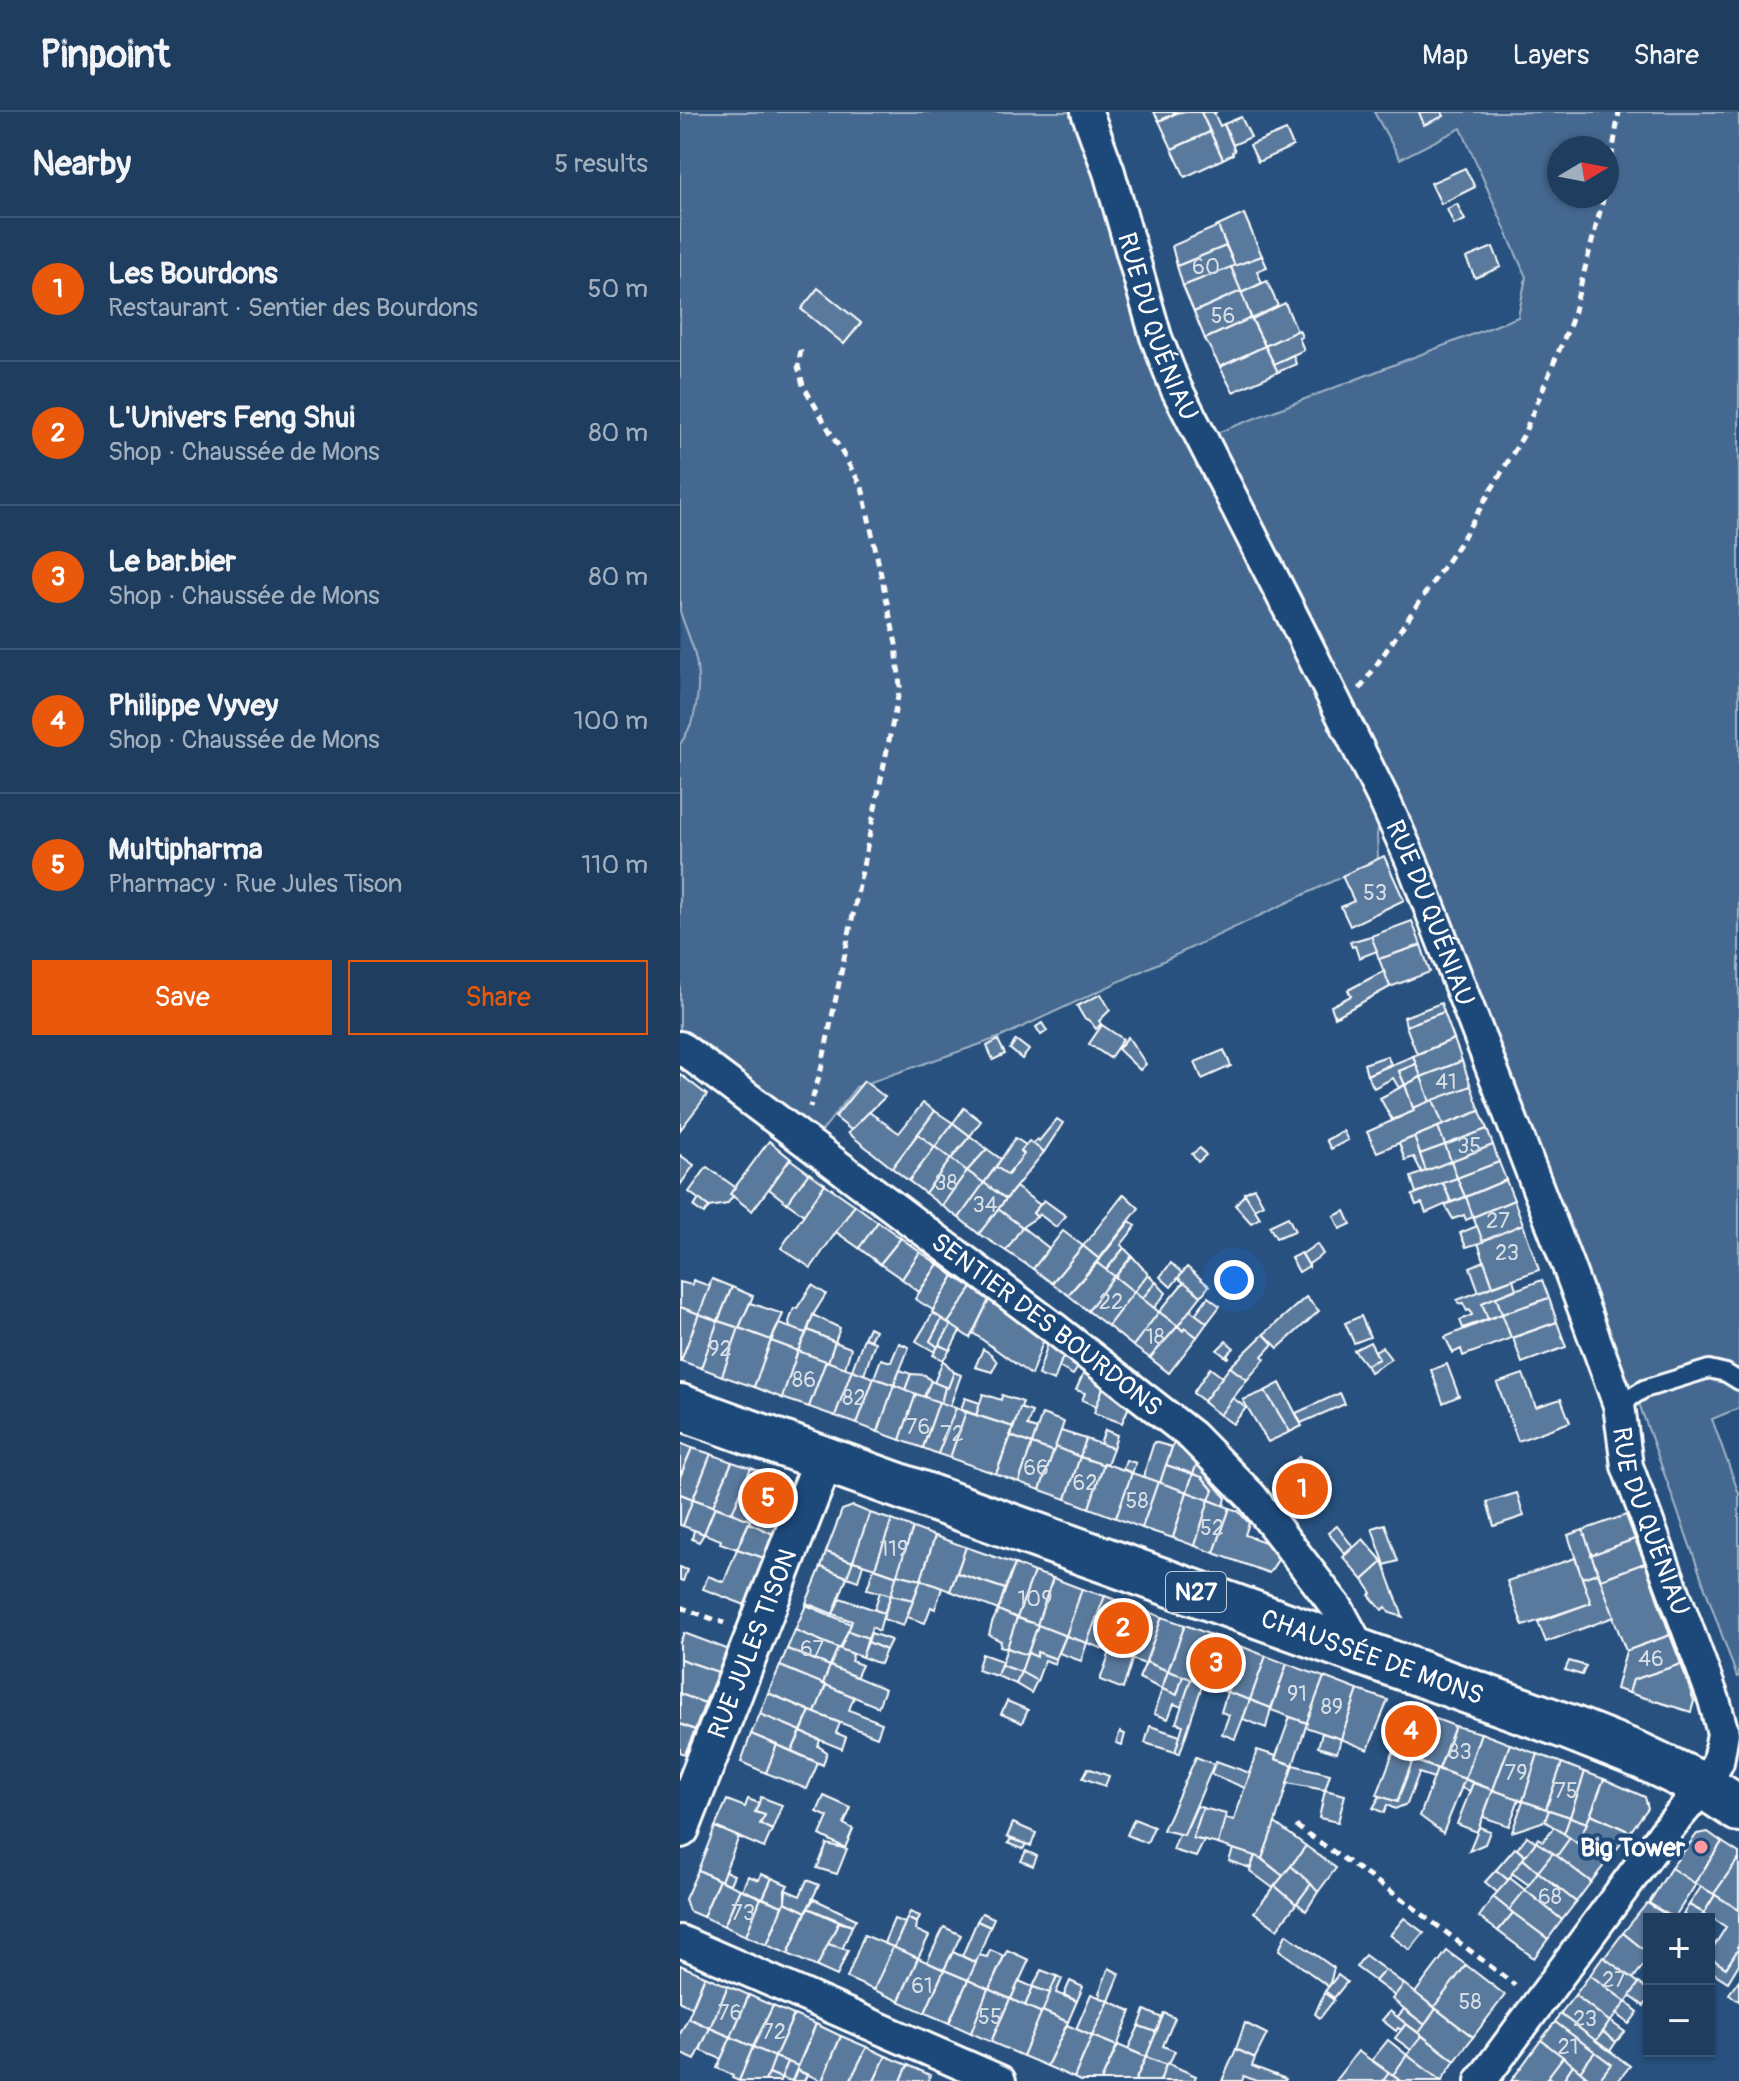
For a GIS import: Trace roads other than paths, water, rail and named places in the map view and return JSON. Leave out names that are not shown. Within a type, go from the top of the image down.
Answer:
[{"type":"main road","name":"CHAUSSÉE DE MONS","points":[[680,1407],[1620,1747],[1728,1798]]},
{"type":"street","name":"RUE DU QUÉNIAU","points":[[1087,112],[1109,172],[1156,337],[1176,388],[1386,804],[1412,862],[1557,1238],[1619,1405],[1627,1466],[1727,1696],[1718,1762],[1728,1798]]},
{"type":"street","name":"SENTIER DES BOURDONS","points":[[680,1047],[1050,1325],[1192,1436],[1251,1496],[1338,1609],[1362,1653]]},
{"type":"street","name":"RUE JULES TISON","points":[[680,1828],[824,1459]]},
{"type":"street","points":[[1481,2081],[1665,1832],[1728,1798]]},
{"type":"street","points":[[680,1941],[1000,2081]]},
{"type":"lane","points":[[1619,1405],[1644,1389],[1709,1369],[1726,1373],[1739,1381]]},
{"type":"place","name":"Les Bourdons","points":[[1302,1489]]},
{"type":"place","name":"Multipharma","points":[[768,1498]]},
{"type":"place","name":"L'Univers Feng Shui","points":[[1123,1628]]},
{"type":"place","name":"Le bar.bier","points":[[1216,1663]]},
{"type":"place","name":"Philippe Vyvey","points":[[1411,1731]]},
{"type":"place","name":"Big Tower","points":[[1701,1847]]}]
